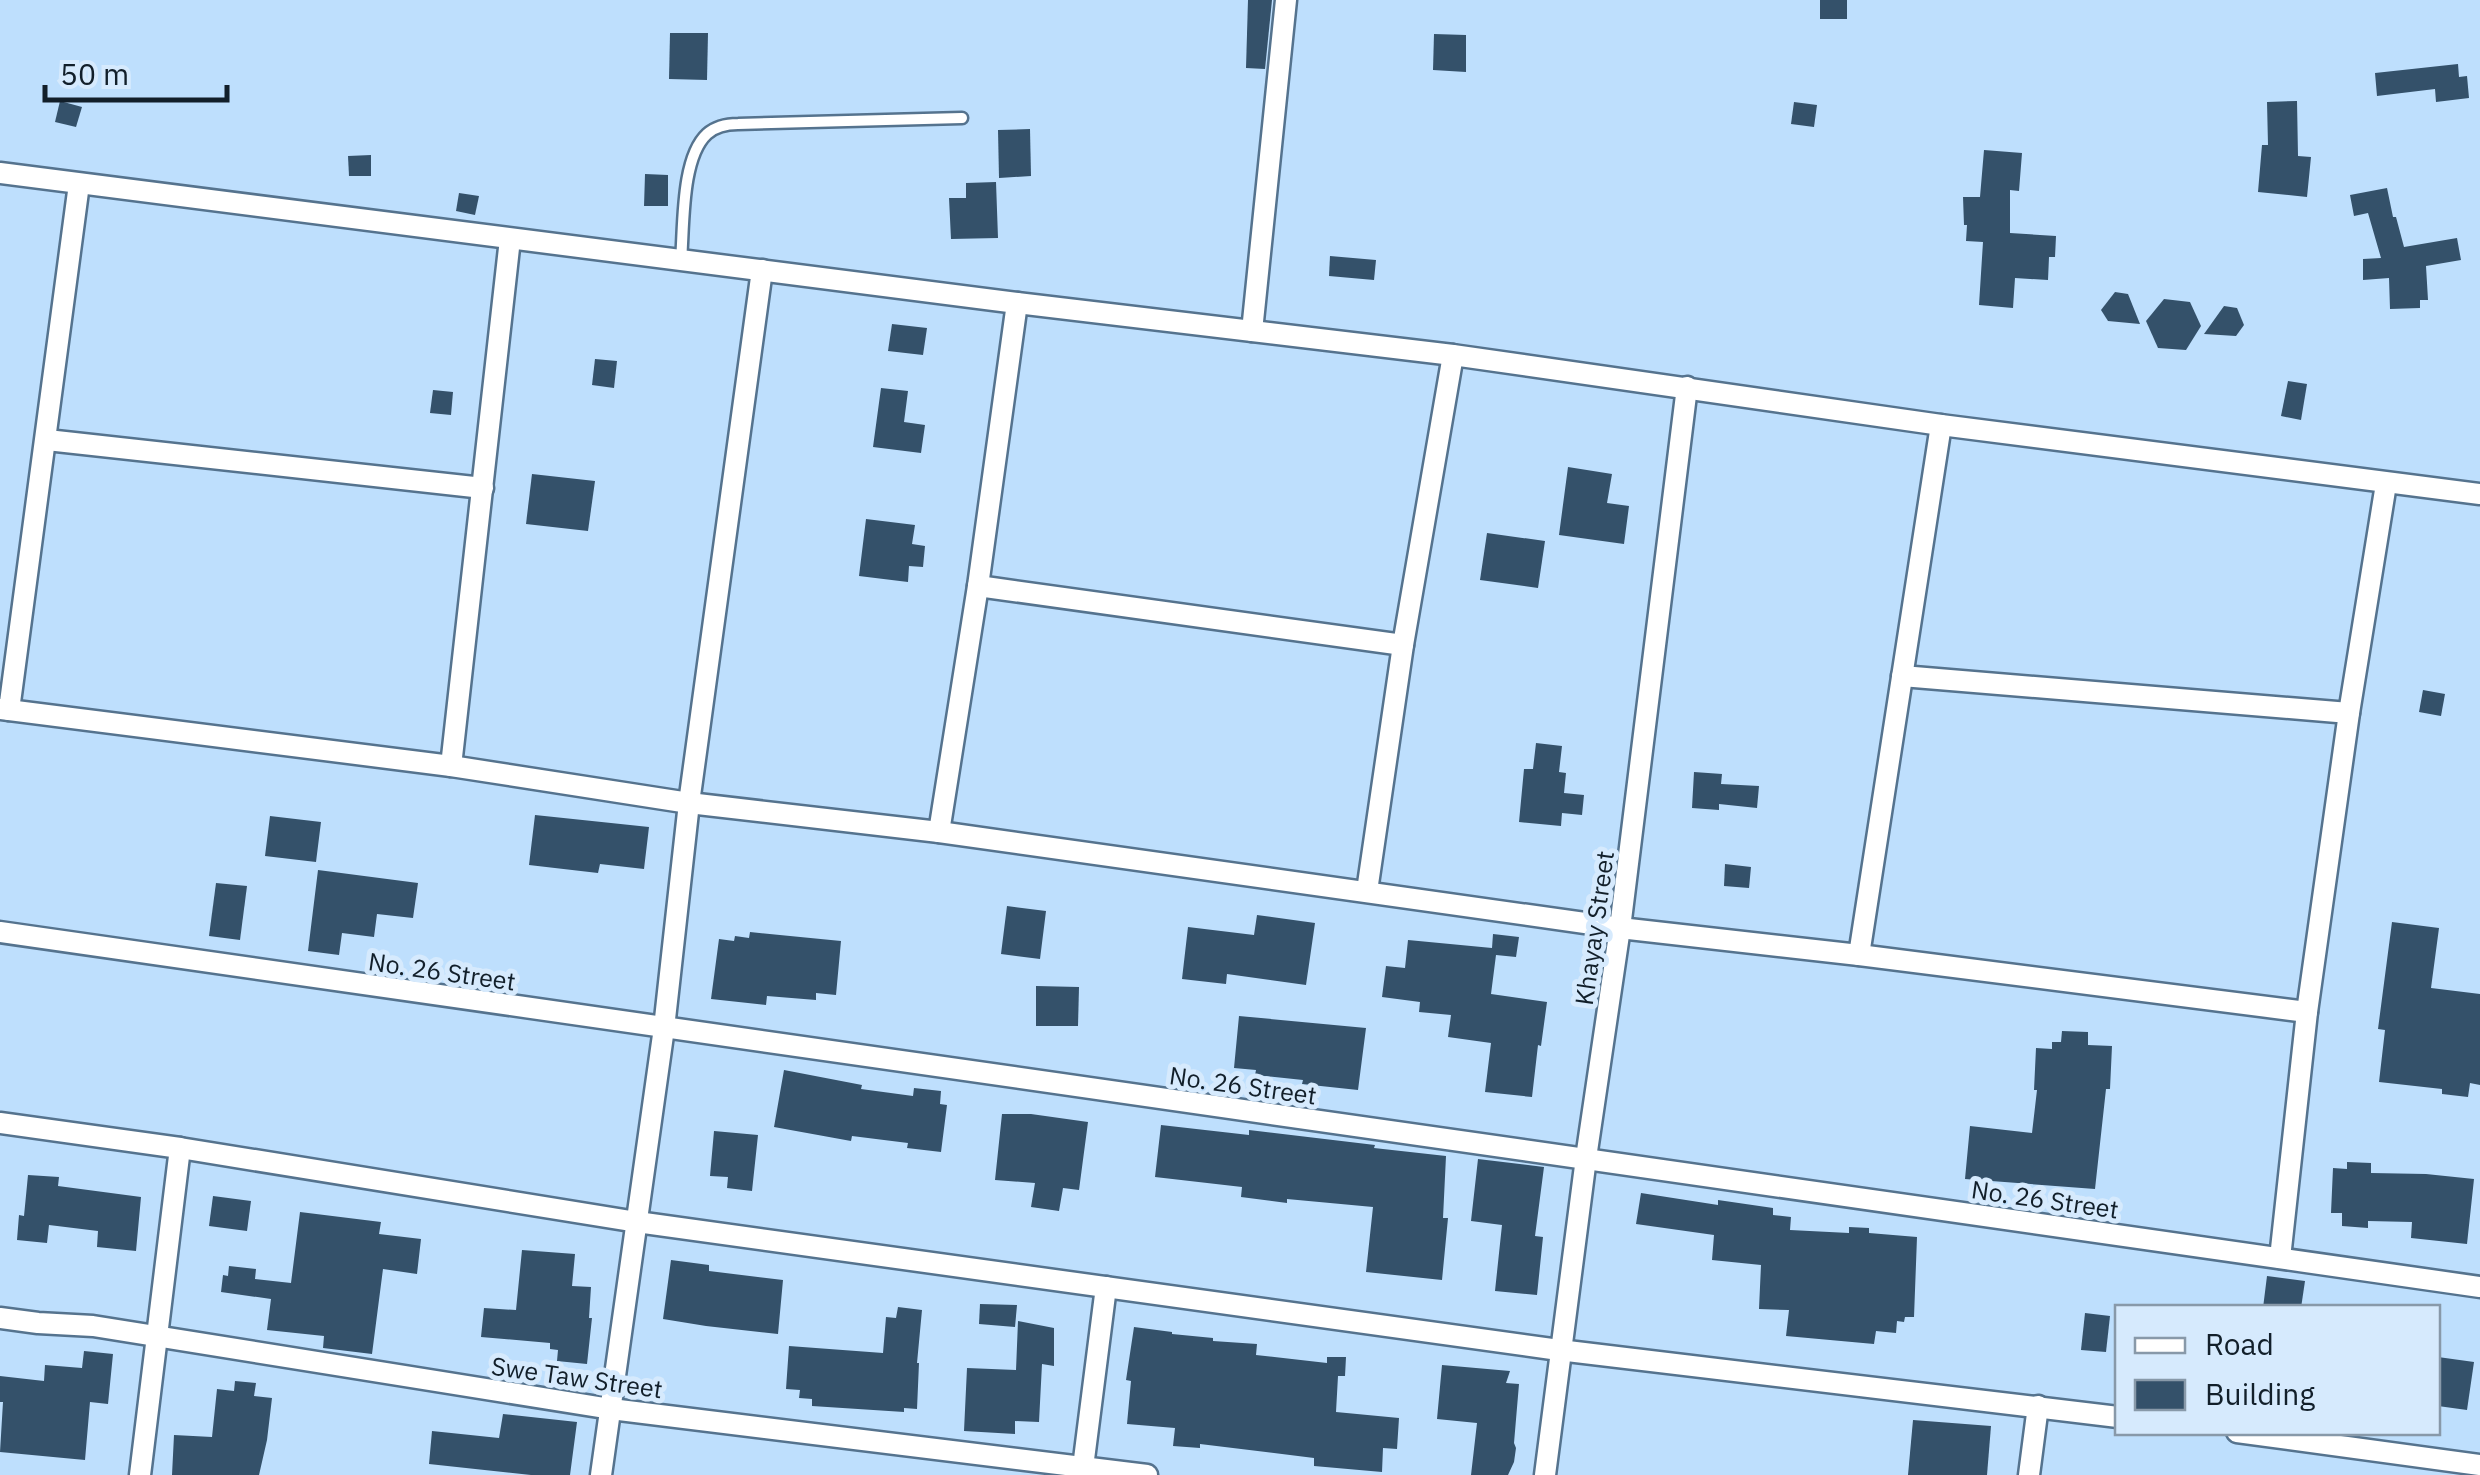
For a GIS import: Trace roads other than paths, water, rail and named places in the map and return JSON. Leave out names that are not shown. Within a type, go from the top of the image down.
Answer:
[{"type":"street","points":[[1252,331],[1286,0]]},
{"type":"street","points":[[0,174],[1453,355],[1941,425],[2480,494]]},
{"type":"street","points":[[79,184],[47,440],[5,710],[451,766],[689,803],[939,832],[1620,928],[1859,954],[2308,1012]]},
{"type":"street","points":[[451,766],[510,239]]},
{"type":"street","points":[[602,1475],[762,270]]},
{"type":"street","points":[[939,832],[1017,303]]},
{"type":"street","points":[[1367,891],[1403,645],[1453,355]]},
{"type":"street","name":"Khayay Street","points":[[1544,1475],[1620,928],[1687,387]]},
{"type":"street","points":[[1859,954],[1941,425]]},
{"type":"street","points":[[47,440],[483,488]]},
{"type":"street","points":[[2280,1258],[2308,1012],[2349,713],[2386,484]]},
{"type":"street","points":[[978,586],[1403,645]]},
{"type":"street","points":[[1902,676],[2349,713]]},
{"type":"street","name":"No. 26 Street","points":[[0,932],[2480,1288]]},
{"type":"street","points":[[0,1123],[637,1222],[1560,1350],[2115,1417]]},
{"type":"street","points":[[140,1475],[180,1148]]},
{"type":"street","points":[[1082,1470],[1106,1287]]},
{"type":"street","name":"Swe Taw Street","points":[[0,1318],[93,1326],[611,1410],[1148,1475]]},
{"type":"street","points":[[2029,1475],[2038,1406]]},
{"type":"street","points":[[2261,1435],[2480,1464]]},
{"type":"lane","points":[[680,261],[690,166],[708,132],[724,124],[962,118]]}]
